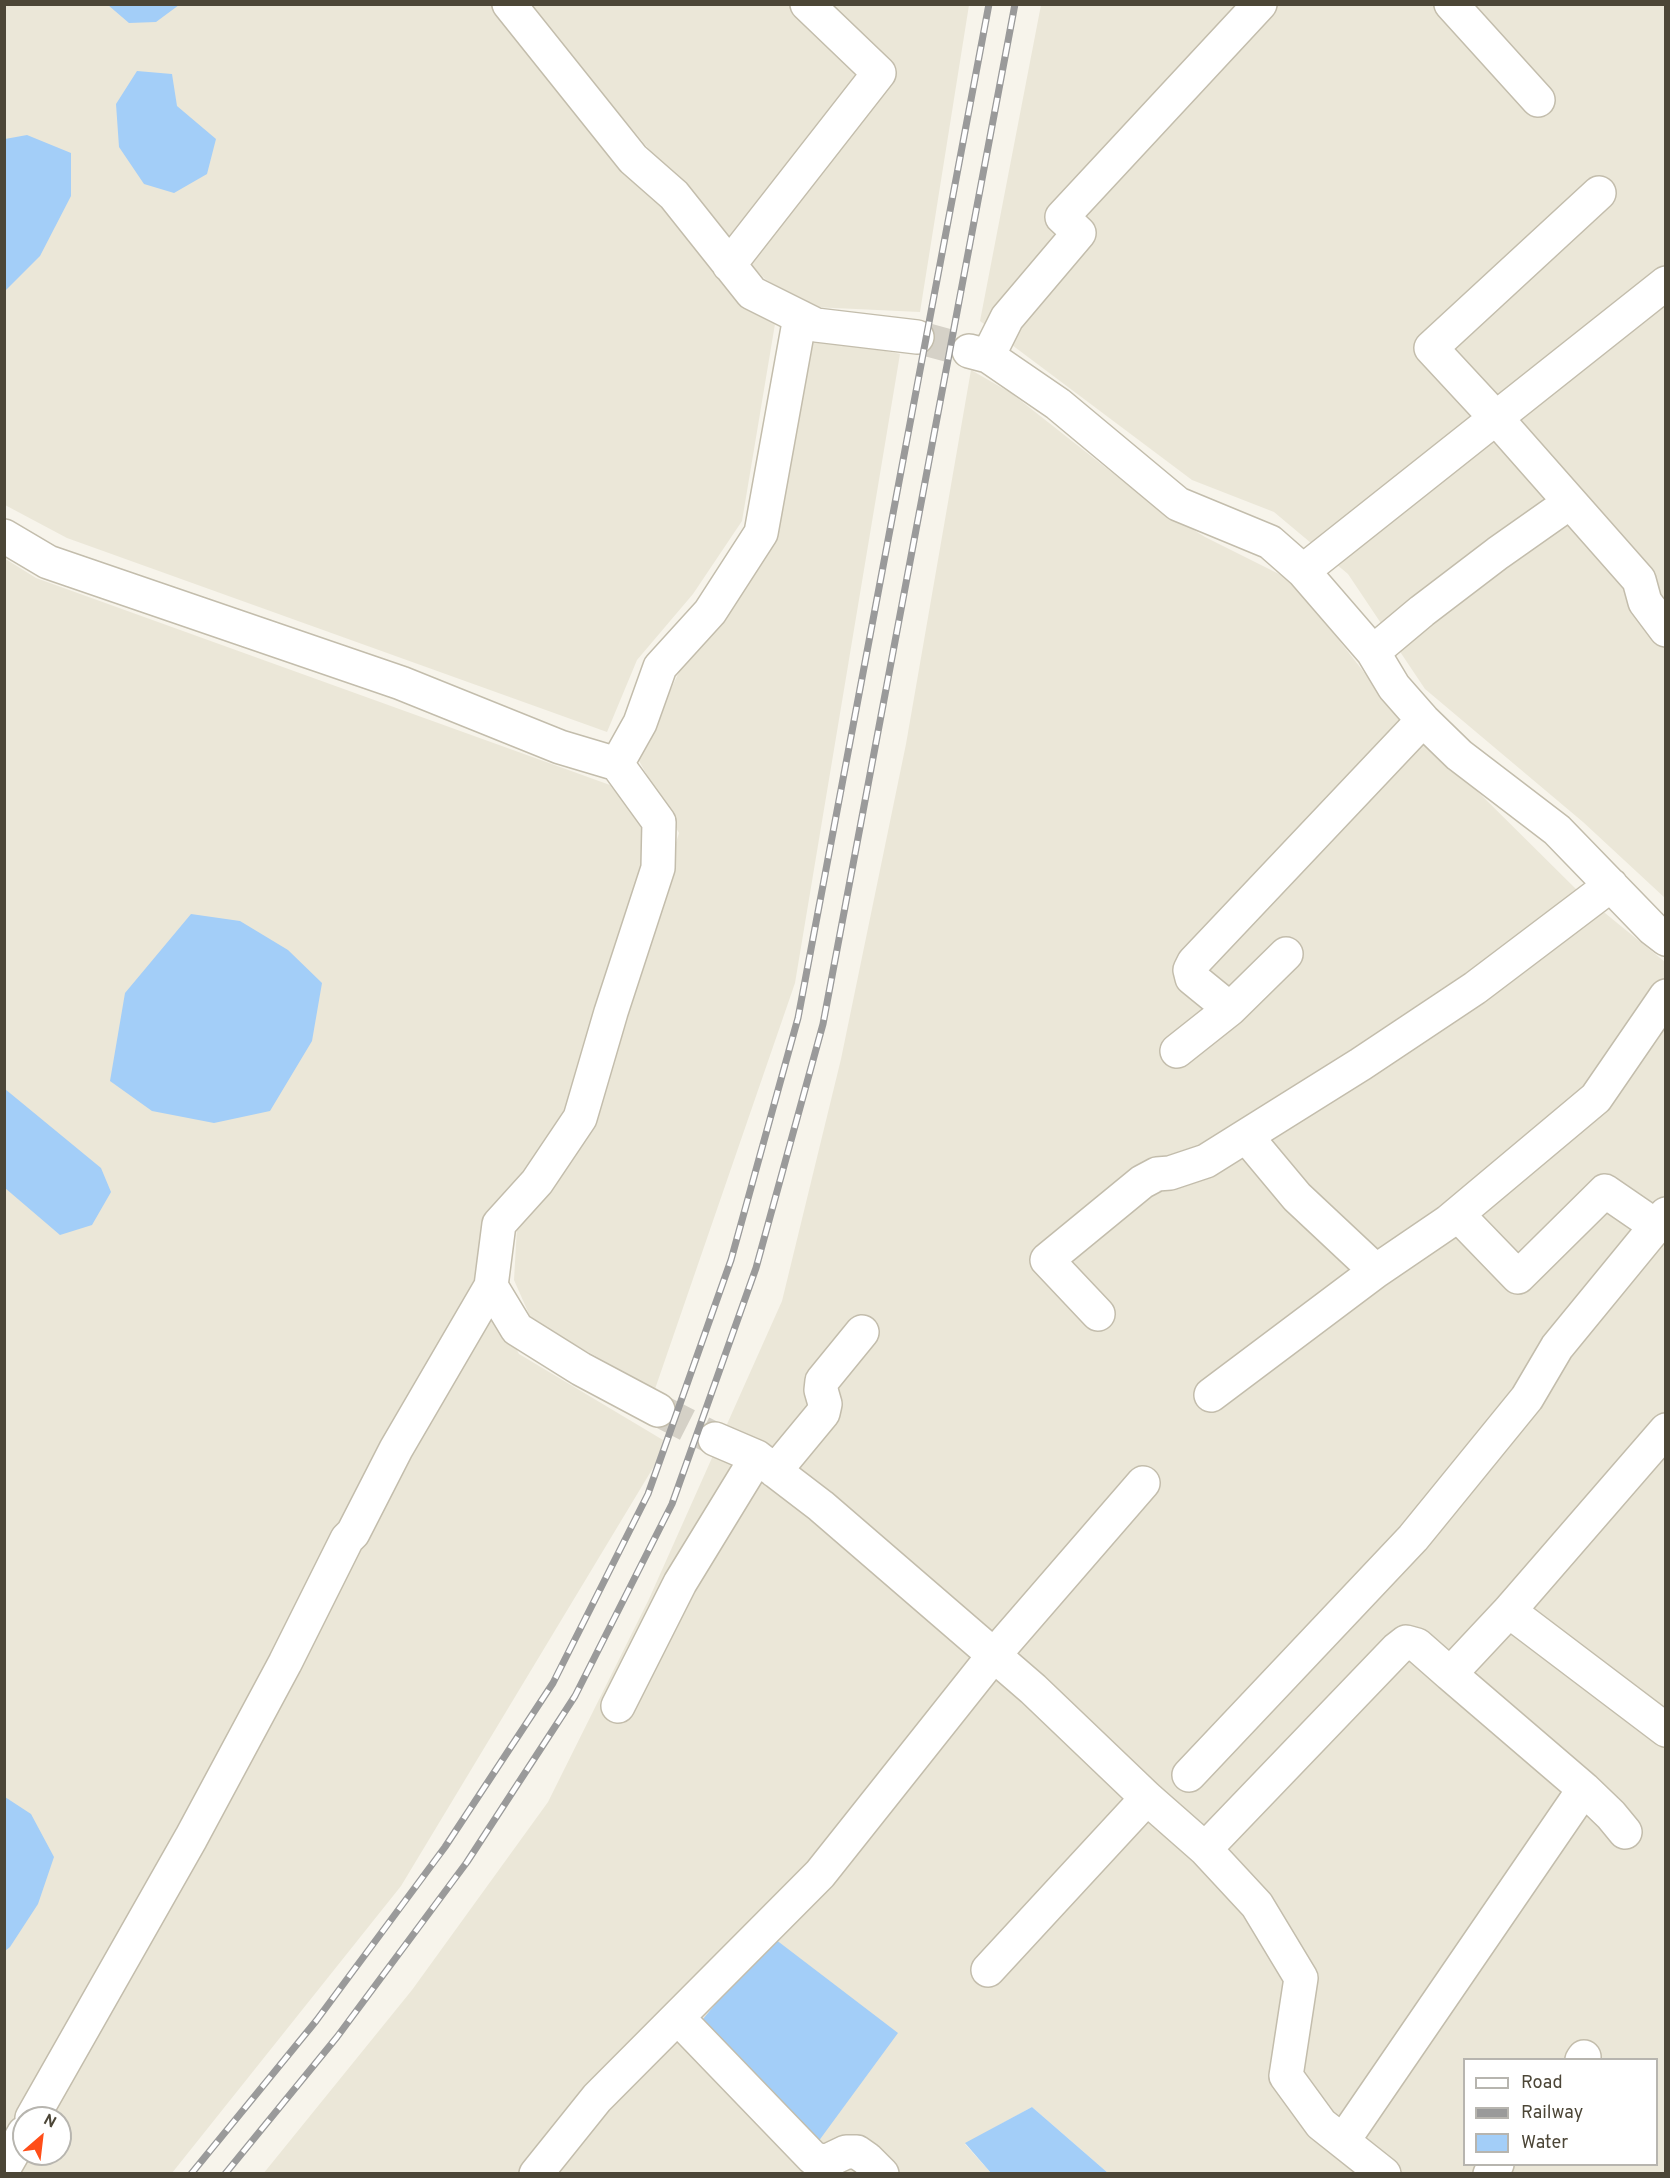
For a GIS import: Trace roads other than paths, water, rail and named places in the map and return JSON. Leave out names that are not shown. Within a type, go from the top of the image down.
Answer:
[{"type":"street","points":[[509,4],[633,159],[674,195],[752,293],[816,325],[917,337]]},
{"type":"street","points":[[729,264],[879,73],[807,4]]},
{"type":"street","points":[[1260,4],[1062,217],[1079,232],[978,354],[1058,404],[1178,504],[1270,542],[1303,571],[1373,652],[1394,687],[1423,720],[1459,756],[1557,830],[1665,939]]},
{"type":"street","points":[[1451,4],[1538,100]]},
{"type":"street","points":[[1599,193],[1431,348],[1496,418],[1638,580],[1655,595],[1665,630]]},
{"type":"street","points":[[1303,571],[1665,283]]},
{"type":"street","points":[[617,764],[640,723],[660,667],[710,612],[761,533],[800,317]]},
{"type":"street","points":[[1373,652],[1498,553],[1569,503]]},
{"type":"street","points":[[4,536],[48,562],[401,683],[561,747],[617,764],[659,822],[658,868],[611,1012],[580,1118],[537,1182],[499,1224],[491,1286],[396,1449],[353,1533],[346,1539],[285,1663],[191,1838],[39,2106]]},
{"type":"street","points":[[1230,1009],[1192,978],[1190,970],[1194,962],[1423,720]]},
{"type":"street","points":[[1098,1314],[1047,1260],[1142,1182],[1157,1174],[1170,1173],[1206,1161],[1361,1064],[1475,988],[1611,885]]},
{"type":"street","points":[[1177,1051],[1230,1009],[1286,954]]},
{"type":"street","points":[[1211,1395],[1376,1272],[1458,1215],[1596,1098],[1665,996]]},
{"type":"street","points":[[1246,1136],[1297,1197],[1376,1272]]},
{"type":"street","points":[[1189,1775],[1413,1538],[1527,1398],[1557,1347],[1661,1220],[1605,1191],[1518,1277],[1458,1215]]},
{"type":"street","points":[[491,1286],[517,1329],[581,1369],[658,1410]]},
{"type":"street","points":[[618,1706],[680,1584],[766,1464],[823,1413],[825,1404],[821,1390],[822,1381],[862,1332]]},
{"type":"street","points":[[1450,1674],[1509,1611],[1665,1431]]},
{"type":"street","points":[[715,1439],[766,1464],[821,1506],[1033,1689],[1205,1850],[1257,1905],[1301,1978],[1286,2076],[1321,2124],[1384,2174]]},
{"type":"street","points":[[536,2174],[597,2098],[820,1874],[994,1655],[1143,1483]]},
{"type":"street","points":[[1509,1611],[1665,1730]]},
{"type":"street","points":[[1205,1850],[1406,1642],[1417,1645],[1584,1789],[1625,1832]]},
{"type":"street","points":[[1343,2141],[1584,1789]]},
{"type":"street","points":[[988,1970],[1147,1798]]},
{"type":"street","points":[[678,2018],[813,2158],[825,2162],[846,2152],[857,2152],[882,2174]]},
{"type":"street","points":[[4,2168],[12,2154]]},
{"type":"water","points":[[108,5],[179,5],[156,22],[129,23]]},
{"type":"water","points":[[137,71],[172,74],[177,106],[216,139],[207,174],[174,193],[144,184],[119,147],[116,104]]},
{"type":"water","points":[[27,135],[71,153],[71,196],[40,256],[5,291],[5,139]]},
{"type":"water","points":[[191,914],[240,921],[288,950],[322,983],[312,1041],[270,1111],[214,1123],[152,1111],[110,1081],[125,993]]},
{"type":"water","points":[[5,1089],[101,1168],[111,1192],[92,1225],[60,1235],[5,1188]]},
{"type":"water","points":[[5,1797],[31,1814],[54,1857],[38,1904],[5,1951]]},
{"type":"water","points":[[771,1936],[898,2033],[818,2142],[699,2024]]},
{"type":"water","points":[[1032,2107],[1108,2173],[991,2173],[965,2143]]},
{"type":"tunnel","points":[[917,337],[969,351]]},
{"type":"tunnel","points":[[658,1410],[715,1439]]},
{"type":"railway","points":[[191,2174],[316,2021],[445,1847],[553,1683],[648,1494],[731,1260],[798,1018],[989,4]]},
{"type":"railway","points":[[225,2174],[337,2037],[467,1862],[575,1696],[672,1504],[756,1268],[823,1024],[1015,4]]}]
